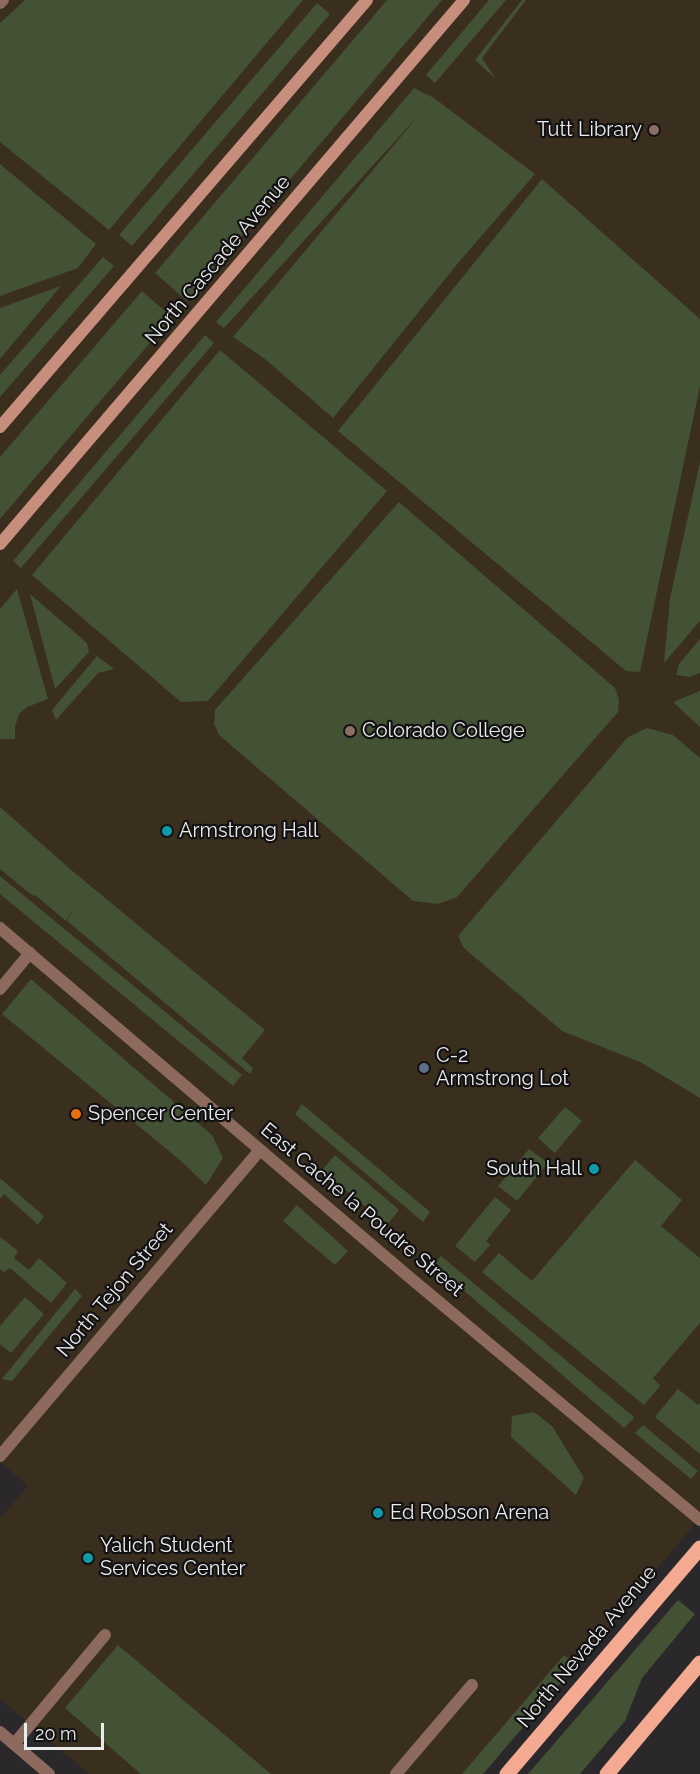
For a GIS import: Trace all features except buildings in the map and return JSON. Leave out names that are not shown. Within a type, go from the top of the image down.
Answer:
[{"type":"main road","points":[[0,427],[367,0]]},
{"type":"main road","name":"North Cascade Avenue","points":[[0,544],[464,0]]},
{"type":"main road","name":"North Nevada Avenue","points":[[507,1774],[700,1548]]},
{"type":"main road","points":[[607,1774],[700,1663]]},
{"type":"street","name":"East Cache la Poudre Street","points":[[0,928],[417,1284],[700,1520]]},
{"type":"street","points":[[0,989],[30,953]]},
{"type":"street","name":"North Tejon Street","points":[[0,1456],[260,1150]]},
{"type":"street","points":[[14,1744],[105,1635]]},
{"type":"street","points":[[396,1774],[472,1685]]},
{"type":"street","points":[[0,1732],[14,1744],[35,1770],[50,1774]]},
{"type":"shaded area","name":"Colorado College","points":[[0,0],[700,0],[700,1518],[483,1774],[89,1774],[0,1699],[0,1518],[28,1486],[0,1462]]},
{"type":"green space","points":[[25,0],[303,0],[109,230],[0,142],[0,23]]},
{"type":"green space","points":[[387,0],[442,0],[187,301],[155,273]]},
{"type":"green space","points":[[489,0],[506,0],[435,83],[426,75]]},
{"type":"green space","points":[[522,0],[526,0],[482,58],[496,79],[475,60]]},
{"type":"green space","points":[[317,3],[330,14],[132,246],[119,235]]},
{"type":"green space","points":[[414,88],[434,98],[535,174],[459,262],[333,418],[265,359],[233,337],[419,115],[224,328],[216,322]]},
{"type":"green space","points":[[0,164],[96,244],[78,268],[0,296]]},
{"type":"green space","points":[[542,179],[700,319],[700,386],[640,672],[626,671],[338,431]]},
{"type":"green space","points":[[103,257],[114,266],[0,397],[0,375]]},
{"type":"green space","points":[[61,286],[0,359],[0,308]]},
{"type":"green space","points":[[142,291],[172,317],[0,519],[0,457]]},
{"type":"green space","points":[[205,335],[214,343],[21,568],[13,561]]},
{"type":"green space","points":[[220,350],[387,491],[208,701],[181,702],[32,575]]},
{"type":"green space","points":[[700,462],[700,621],[664,663],[670,598]]},
{"type":"green space","points":[[399,502],[615,688],[619,700],[618,712],[457,897],[438,904],[413,901],[219,735],[214,724],[215,710]]},
{"type":"green space","points":[[17,589],[48,699],[27,707],[19,714],[15,727],[15,739],[0,739],[0,609]]},
{"type":"green space","points":[[30,594],[87,643],[89,652],[55,689]]},
{"type":"green space","points":[[700,639],[700,673],[689,677],[676,675],[679,664]]},
{"type":"green space","points":[[97,656],[114,669],[98,673],[56,720],[52,710]]},
{"type":"green space","points":[[700,691],[700,727],[673,702]]},
{"type":"green space","points":[[647,728],[673,735],[700,758],[700,1098],[640,1062],[562,1031],[464,948],[458,936],[628,737]]},
{"type":"green space","points":[[0,807],[70,869],[265,1030],[242,1058],[253,1068],[250,1074],[67,921],[75,907],[66,921],[0,869]]},
{"type":"green space","points":[[0,876],[242,1075],[233,1086],[0,894]]},
{"type":"green space","points":[[31,979],[212,1135],[223,1158],[206,1185],[181,1161],[2,1014]]},
{"type":"green space","points":[[302,1104],[430,1212],[423,1222],[295,1114]]},
{"type":"green space","points":[[565,1107],[582,1121],[555,1153],[538,1138]]},
{"type":"green space","points":[[529,1149],[548,1163],[517,1201],[498,1186]]},
{"type":"green space","points":[[335,1155],[399,1210],[387,1225],[322,1170]]},
{"type":"green space","points":[[635,1160],[682,1200],[661,1226],[700,1258],[700,1323],[653,1378],[660,1386],[644,1405],[482,1272],[499,1253],[532,1281]]},
{"type":"green space","points":[[0,1178],[44,1216],[38,1225],[4,1194],[0,1199]]},
{"type":"green space","points":[[495,1197],[511,1210],[486,1241],[490,1245],[475,1262],[455,1246]]},
{"type":"green space","points":[[297,1205],[348,1251],[335,1265],[283,1221]]},
{"type":"green space","points":[[0,1237],[18,1251],[14,1258],[29,1270],[39,1258],[67,1283],[51,1303],[10,1268],[4,1272],[0,1269]]},
{"type":"green space","points":[[441,1256],[634,1418],[624,1428],[433,1264]]},
{"type":"green space","points":[[75,1289],[82,1296],[12,1381],[2,1379]]},
{"type":"green space","points":[[25,1297],[44,1314],[11,1353],[0,1344],[0,1326]]},
{"type":"green space","points":[[678,1389],[698,1405],[700,1403],[700,1454],[655,1417]]},
{"type":"green space","points":[[534,1412],[552,1426],[584,1478],[576,1495],[511,1437],[512,1416]]},
{"type":"green space","points":[[643,1425],[698,1471],[691,1479],[635,1433]]},
{"type":"green space","points":[[678,1600],[695,1614],[642,1678],[625,1721],[580,1774],[528,1774]]},
{"type":"green space","points":[[118,1645],[271,1774],[141,1774],[65,1708]]},
{"type":"green space","points":[[564,1655],[576,1665],[483,1774],[462,1774]]},
{"type":"place","name":"Tutt Library","points":[[654,130]]},
{"type":"place","name":"Colorado College","points":[[350,731]]},
{"type":"place","name":"Armstrong Hall","points":[[167,831]]},
{"type":"place","name":"C-2 Armstrong Lot","points":[[424,1068]]},
{"type":"place","name":"Spencer Center","points":[[76,1114]]},
{"type":"place","name":"South Hall","points":[[594,1169]]},
{"type":"place","name":"Ed Robson Arena","points":[[378,1513]]},
{"type":"place","name":"Yalich Student Services Center","points":[[88,1558]]}]
